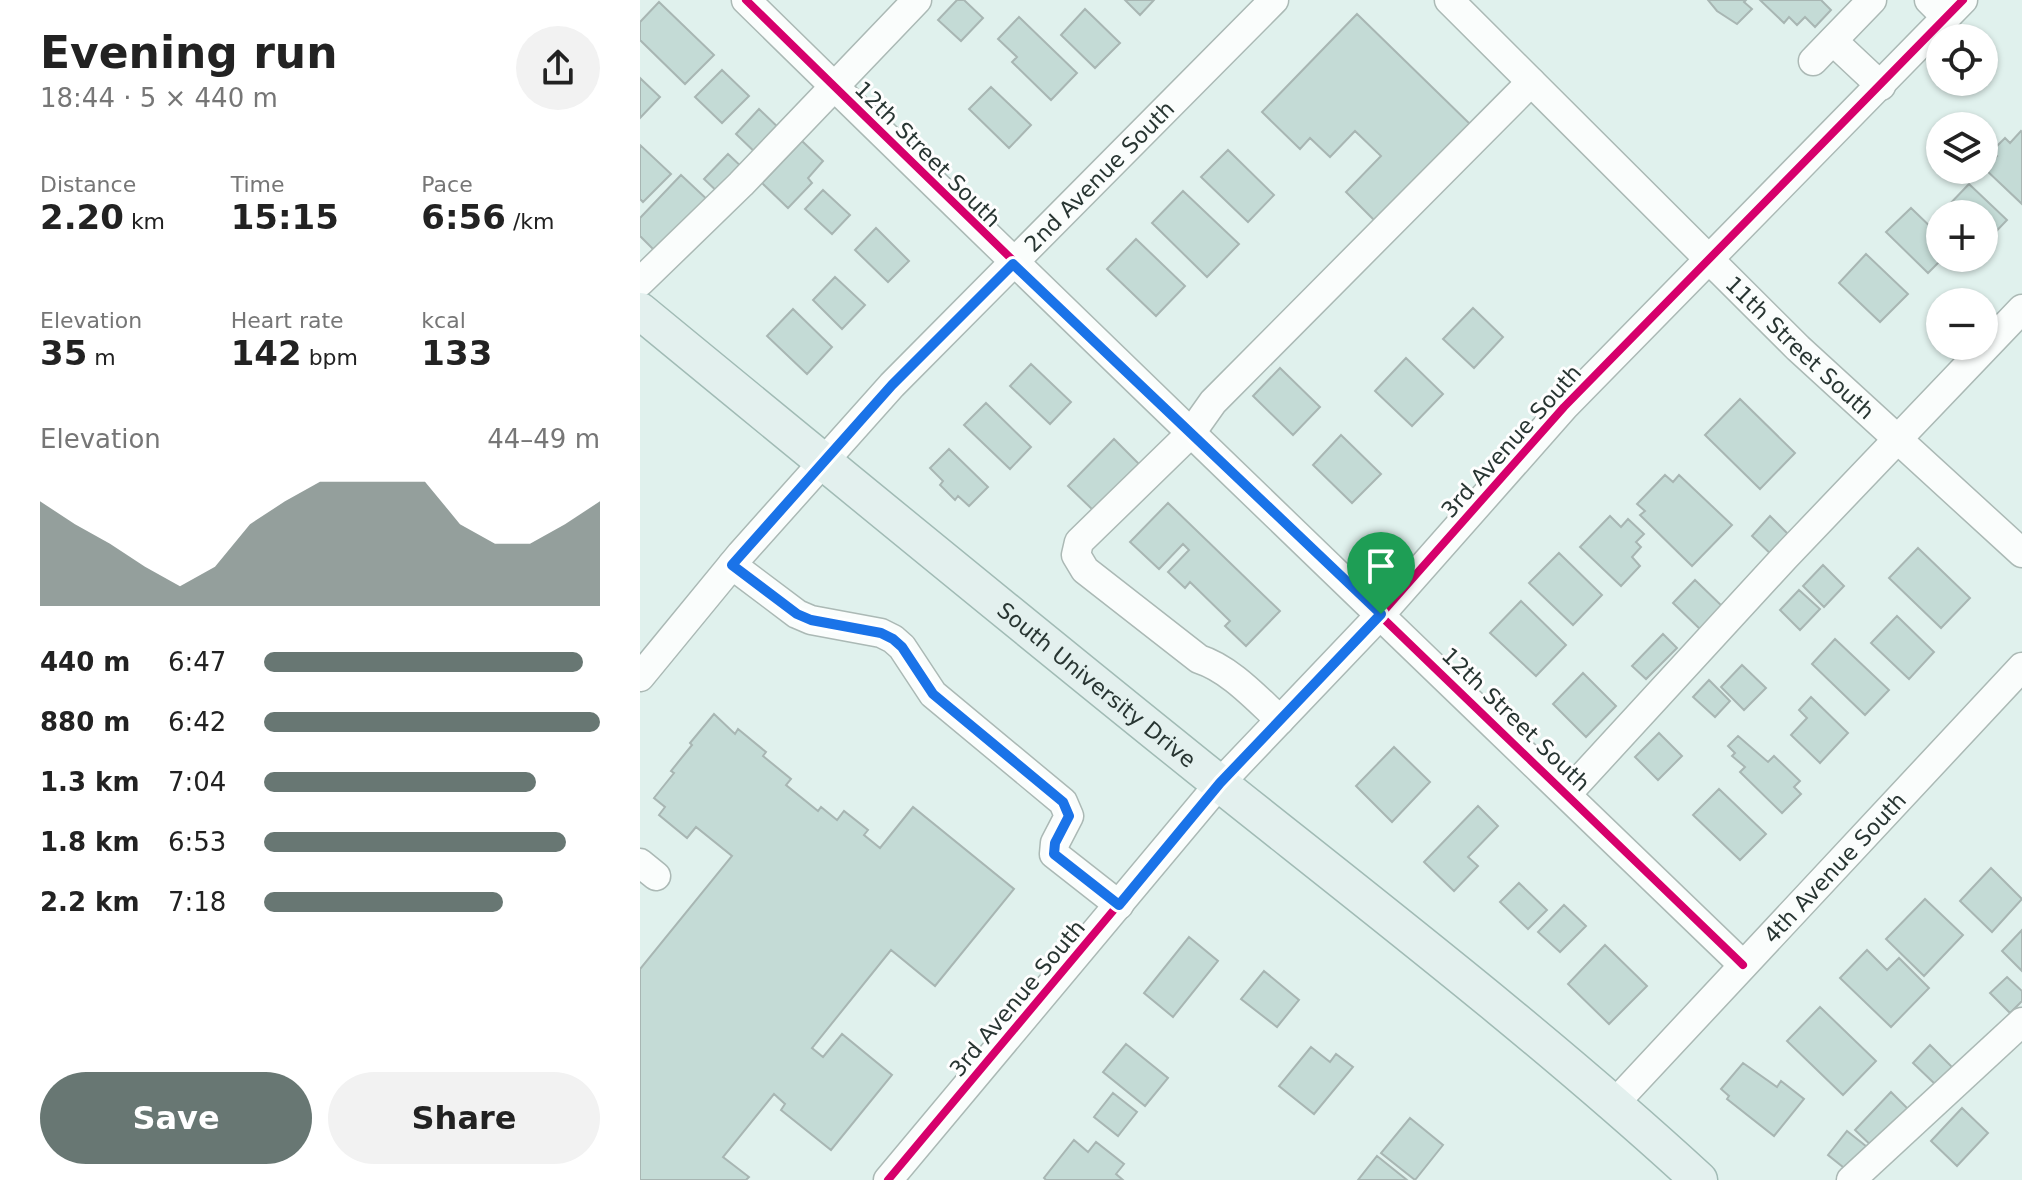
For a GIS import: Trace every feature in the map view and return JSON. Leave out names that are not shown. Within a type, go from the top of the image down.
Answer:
[{"type":"main road","name":"South University Drive","points":[[640,311],[1220,783],[1381,910],[1615,1103],[1699,1180]]},
{"type":"street","name":"12th Street South","points":[[746,0],[1013,264],[1381,614],[1743,965]]},
{"type":"street","points":[[640,282],[741,184],[917,0]]},
{"type":"street","name":"2nd Avenue South","points":[[640,677],[732,565],[892,385],[1274,0]]},
{"type":"street","name":"11th Street South","points":[[1449,0],[1798,348],[2022,553]]},
{"type":"street","points":[[1813,61],[1872,0]]},
{"type":"street","name":"3rd Avenue South","points":[[888,1180],[1220,783],[1381,614],[1564,407],[1881,86],[1946,6]]},
{"type":"street","points":[[1833,41],[1881,86]]},
{"type":"street","points":[[1280,720],[1231,677],[1199,659],[1085,570],[1076,555],[1079,542],[1191,433],[1213,402],[1531,82]]},
{"type":"street","points":[[1567,794],[2022,309]]},
{"type":"street","points":[[732,565],[797,614],[811,620],[881,633],[893,639],[902,647],[933,694],[1063,802],[1069,816],[1055,843],[1054,854],[1119,905]]},
{"type":"street","name":"4th Avenue South","points":[[1615,1103],[2022,667]]},
{"type":"street","points":[[1851,1180],[2022,1022]]},
{"type":"building","points":[[957,0],[964,0],[983,18],[961,41],[938,20]]},
{"type":"building","points":[[1125,0],[1154,0],[1140,15]]},
{"type":"building","points":[[1708,0],[1746,0],[1744,2],[1752,9],[1737,24],[1717,11]]},
{"type":"building","points":[[1760,0],[1821,0],[1831,10],[1815,27],[1805,17],[1797,25],[1789,17],[1784,23]]},
{"type":"building","points":[[659,2],[714,55],[685,84],[640,40],[640,22]]},
{"type":"building","points":[[1085,9],[1120,43],[1095,68],[1061,35]]},
{"type":"building","points":[[1357,14],[1471,125],[1377,223],[1346,192],[1381,156],[1355,131],[1330,157],[1310,138],[1300,149],[1262,112]]},
{"type":"building","points":[[1019,17],[1077,73],[1051,100],[1012,62],[1017,57],[998,39]]},
{"type":"building","points":[[722,70],[749,96],[722,123],[695,97]]},
{"type":"building","points":[[640,78],[660,97],[640,118]]},
{"type":"building","points":[[991,87],[1031,125],[1009,148],[969,109]]},
{"type":"building","points":[[759,109],[784,133],[760,157],[736,134]]},
{"type":"building","points":[[2022,132],[2022,204],[1998,181],[1998,145],[2005,138],[2010,143]]},
{"type":"building","points":[[802,141],[823,161],[808,178],[812,183],[788,208],[762,183]]},
{"type":"building","points":[[640,145],[671,174],[643,202],[640,199]]},
{"type":"building","points":[[1228,150],[1274,195],[1248,222],[1201,177]]},
{"type":"building","points":[[728,154],[747,172],[723,197],[704,179]]},
{"type":"building","points":[[681,175],[712,204],[661,257],[640,236],[640,218]]},
{"type":"building","points":[[1969,184],[1986,200],[1954,200]]},
{"type":"building","points":[[823,190],[850,215],[832,234],[805,209]]},
{"type":"building","points":[[1183,191],[1239,244],[1207,277],[1152,223]]},
{"type":"building","points":[[1911,208],[1926,222],[1926,271],[1886,232]]},
{"type":"building","points":[[1998,211],[2007,220],[1998,229]]},
{"type":"building","points":[[876,228],[909,261],[888,282],[855,250]]},
{"type":"building","points":[[1136,239],[1185,286],[1156,316],[1107,269]]},
{"type":"building","points":[[1866,254],[1908,294],[1880,322],[1839,283]]},
{"type":"building","points":[[835,277],[865,305],[842,329],[813,300]]},
{"type":"building","points":[[1473,308],[1503,337],[1474,368],[1443,339]]},
{"type":"building","points":[[793,309],[832,347],[807,374],[767,336]]},
{"type":"building","points":[[1406,358],[1443,394],[1412,426],[1375,391]]},
{"type":"building","points":[[1031,364],[1071,402],[1050,424],[1010,386]]},
{"type":"building","points":[[1280,368],[1320,407],[1293,435],[1253,396]]},
{"type":"building","points":[[1740,399],[1795,453],[1760,489],[1705,435]]},
{"type":"building","points":[[986,403],[1031,447],[1010,469],[964,425]]},
{"type":"building","points":[[1341,435],[1381,474],[1352,503],[1313,465]]},
{"type":"building","points":[[1114,439],[1140,465],[1095,512],[1068,486]]},
{"type":"building","points":[[949,449],[988,487],[969,506],[958,496],[955,500],[940,485],[943,481],[930,468]]},
{"type":"building","points":[[1665,475],[1673,482],[1679,475],[1732,525],[1692,566],[1640,515],[1645,511],[1637,504]]},
{"type":"building","points":[[1168,503],[1280,611],[1246,646],[1225,626],[1230,621],[1190,582],[1185,588],[1168,572],[1189,550],[1183,544],[1159,569],[1130,542]]},
{"type":"building","points":[[1610,516],[1621,527],[1628,519],[1644,534],[1636,542],[1641,547],[1632,557],[1640,566],[1621,586],[1580,547]]},
{"type":"building","points":[[1770,516],[1794,540],[1776,559],[1752,536]]},
{"type":"building","points":[[1918,548],[1970,598],[1941,628],[1889,578]]},
{"type":"building","points":[[1559,553],[1602,595],[1573,625],[1529,583]]},
{"type":"building","points":[[1823,565],[1844,586],[1824,607],[1803,586]]},
{"type":"building","points":[[1695,580],[1724,608],[1702,631],[1673,603]]},
{"type":"building","points":[[1799,590],[1820,609],[1800,630],[1780,610]]},
{"type":"building","points":[[1521,601],[1566,645],[1536,676],[1490,633]]},
{"type":"building","points":[[1897,616],[1934,652],[1909,679],[1871,643]]},
{"type":"building","points":[[1663,634],[1677,648],[1646,679],[1632,666]]},
{"type":"building","points":[[1835,639],[1889,690],[1865,715],[1812,664]]},
{"type":"building","points":[[1742,665],[1766,688],[1744,710],[1721,687]]},
{"type":"building","points":[[1583,673],[1616,706],[1586,737],[1553,704]]},
{"type":"building","points":[[1709,680],[1730,701],[1715,717],[1693,697]]},
{"type":"building","points":[[1811,697],[1848,733],[1820,763],[1791,735],[1807,718],[1799,710]]},
{"type":"building","points":[[714,714],[735,734],[738,729],[766,752],[763,756],[791,779],[786,785],[818,811],[821,807],[837,820],[844,811],[868,830],[864,835],[880,848],[913,807],[1014,889],[935,986],[891,950],[812,1048],[823,1057],[842,1034],[892,1075],[831,1150],[781,1110],[785,1104],[774,1094],[723,1157],[749,1177],[746,1180],[640,1180],[640,969],[732,856],[696,827],[687,838],[659,815],[665,807],[654,798],[674,773],[671,771],[692,745],[690,743]]},
{"type":"building","points":[[1659,733],[1682,756],[1658,780],[1635,757]]},
{"type":"building","points":[[1738,736],[1768,762],[1774,756],[1800,781],[1794,787],[1801,794],[1782,813],[1740,772],[1745,767],[1732,756],[1735,753],[1728,746]]},
{"type":"building","points":[[1394,747],[1430,782],[1392,822],[1356,786]]},
{"type":"building","points":[[1719,789],[1766,834],[1740,860],[1693,815]]},
{"type":"building","points":[[1478,806],[1498,826],[1468,857],[1478,866],[1454,891],[1424,862]]},
{"type":"building","points":[[1991,868],[2022,899],[1992,932],[1960,901]]},
{"type":"building","points":[[1519,883],[1547,910],[1528,929],[1500,902]]},
{"type":"building","points":[[1925,899],[1963,935],[1924,976],[1886,939]]},
{"type":"building","points":[[1564,905],[1586,926],[1560,952],[1538,932]]},
{"type":"building","points":[[2022,930],[2022,971],[2002,951]]},
{"type":"building","points":[[1189,937],[1218,961],[1173,1017],[1144,993]]},
{"type":"building","points":[[1605,945],[1647,986],[1609,1024],[1568,984]]},
{"type":"building","points":[[1867,950],[1887,970],[1899,958],[1929,988],[1891,1027],[1840,978]]},
{"type":"building","points":[[1264,971],[1299,1000],[1277,1027],[1241,999]]},
{"type":"building","points":[[2007,977],[2022,991],[2022,1001],[2010,1013],[1990,993]]},
{"type":"building","points":[[1820,1007],[1876,1061],[1843,1095],[1787,1041]]},
{"type":"building","points":[[1126,1044],[1168,1078],[1145,1106],[1103,1072]]},
{"type":"building","points":[[1930,1045],[1952,1067],[1936,1085],[1913,1063]]},
{"type":"building","points":[[1311,1047],[1330,1062],[1336,1054],[1353,1067],[1314,1114],[1279,1086]]},
{"type":"building","points":[[1743,1063],[1777,1087],[1781,1081],[1804,1099],[1774,1136],[1727,1099],[1729,1096],[1721,1089]]},
{"type":"building","points":[[1891,1092],[1914,1115],[1879,1153],[1855,1130]]},
{"type":"building","points":[[1113,1093],[1137,1112],[1118,1136],[1094,1117]]},
{"type":"building","points":[[1962,1108],[1988,1133],[1957,1166],[1931,1141]]},
{"type":"building","points":[[1410,1118],[1443,1145],[1415,1180],[1381,1153]]},
{"type":"building","points":[[1847,1131],[1872,1151],[1853,1175],[1828,1155]]},
{"type":"building","points":[[1074,1140],[1088,1152],[1096,1142],[1124,1164],[1116,1174],[1123,1180],[1046,1180],[1044,1178]]},
{"type":"building","points":[[1377,1156],[1407,1180],[1358,1180]]},
{"type":"cycle path","points":[[746,0],[1743,965]]},
{"type":"cycle path","points":[[888,1180],[1220,783],[1381,614],[1564,407],[1963,0]]},
{"type":"route","points":[[1013,264],[1381,614],[1220,783],[1119,905],[1054,854],[1055,843],[1069,816],[1063,802],[933,694],[902,647],[893,639],[881,633],[811,620],[797,614],[732,565],[892,385],[1013,264]]}]
